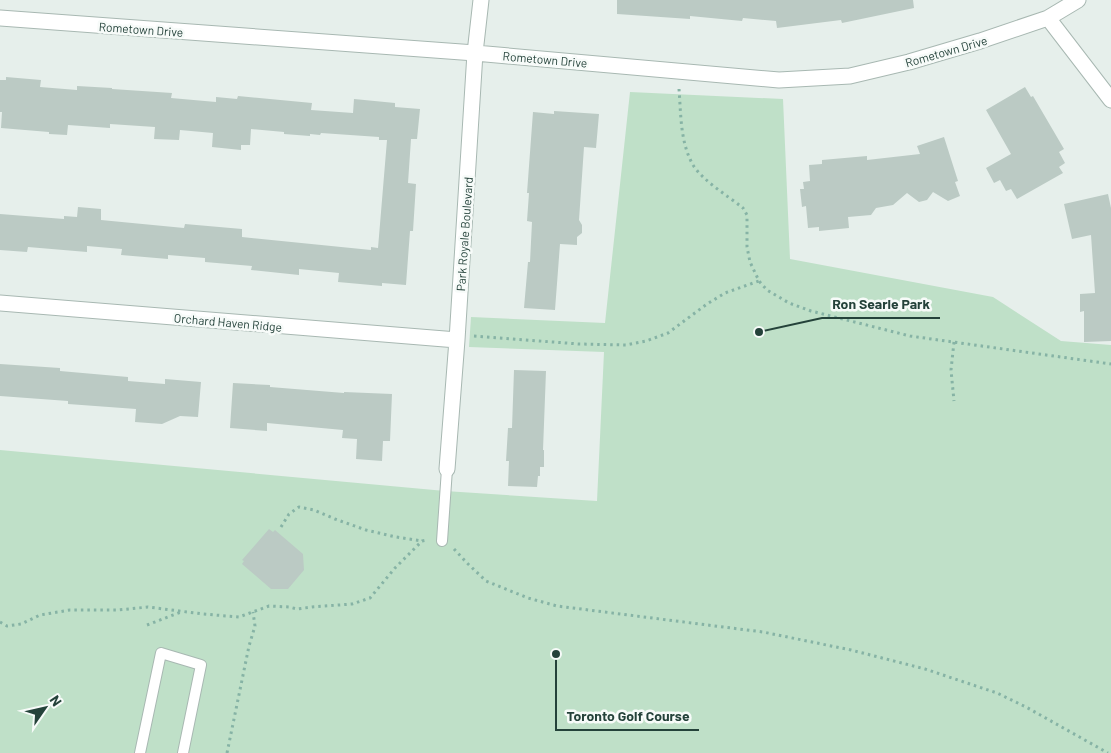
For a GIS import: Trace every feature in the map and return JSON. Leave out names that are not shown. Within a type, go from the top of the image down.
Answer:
[{"type":"street","name":"Park Royale Boulevard","points":[[447,469],[475,53],[481,0]]},
{"type":"street","name":"Rometown Drive","points":[[0,18],[475,53],[779,80],[850,76],[909,62],[1048,18],[1078,0]]},
{"type":"street","points":[[1048,18],[1111,100]]},
{"type":"street","name":"Orchard Haven Ridge","points":[[0,303],[457,340]]},
{"type":"lane","points":[[442,540],[447,469]]},
{"type":"lane","points":[[140,753],[161,653],[201,665],[183,753]]},
{"type":"path","points":[[678,71],[683,139],[693,166],[745,211],[747,215],[747,246],[750,262],[759,281],[766,290],[789,303],[811,311],[910,336],[1111,364]]},
{"type":"path","points":[[457,340],[476,336],[579,344],[626,345],[646,341],[668,332],[725,293],[759,281]]},
{"type":"path","points":[[954,342],[951,370],[954,401]]},
{"type":"path","points":[[281,527],[289,514],[300,508],[314,510],[366,530],[396,537],[422,541],[430,539],[447,541],[486,581],[528,598],[557,606],[763,632],[851,650],[925,669],[997,693],[1108,753]]},
{"type":"path","points":[[0,622],[7,626],[21,624],[40,615],[70,610],[118,610],[148,607],[239,617],[269,606],[297,609],[352,604],[370,598],[395,568],[422,541]]},
{"type":"path","points":[[147,625],[184,611]]},
{"type":"path","points":[[227,753],[254,626],[254,612]]},
{"type":"green space","points":[[630,92],[783,99],[790,259],[993,297],[1061,341],[1111,345],[1111,753],[0,753],[0,450],[445,491],[597,501],[604,352],[469,347],[471,317],[605,323]]},
{"type":"building","points":[[617,0],[913,0],[914,8],[842,23],[841,20],[777,28],[776,21],[743,18],[742,21],[690,16],[690,19],[617,14]]},
{"type":"building","points":[[6,77],[41,80],[40,87],[77,90],[77,86],[172,93],[171,98],[216,102],[216,97],[237,99],[238,96],[312,103],[311,110],[353,113],[354,99],[395,103],[395,107],[420,109],[417,139],[411,139],[408,183],[416,184],[413,231],[410,231],[406,285],[382,283],[382,286],[338,282],[339,273],[299,269],[299,275],[251,270],[252,266],[205,262],[205,258],[168,255],[168,259],[121,255],[122,249],[87,246],[87,252],[28,247],[27,252],[0,250],[0,214],[64,219],[64,216],[77,217],[78,207],[101,209],[101,220],[184,228],[185,224],[242,229],[242,237],[371,250],[371,247],[378,248],[387,140],[379,140],[379,137],[321,133],[320,135],[310,134],[310,136],[251,129],[250,145],[241,145],[241,150],[212,147],[213,133],[180,130],[179,140],[154,139],[155,127],[110,124],[110,128],[68,125],[67,135],[1,128],[0,80],[6,80]]},
{"type":"building","points":[[1025,87],[1031,97],[1033,96],[1064,149],[1059,152],[1065,163],[1059,167],[1063,173],[1017,199],[1011,189],[1006,191],[1000,180],[994,183],[986,168],[1011,154],[986,110]]},
{"type":"building","points":[[554,111],[599,114],[596,148],[584,147],[579,220],[582,225],[582,233],[577,237],[577,245],[560,244],[555,310],[524,308],[528,262],[530,262],[532,222],[527,221],[529,193],[527,193],[533,112],[554,114]]},
{"type":"building","points":[[944,137],[958,181],[955,182],[960,196],[948,201],[933,192],[927,200],[919,202],[907,193],[893,205],[876,208],[871,215],[848,217],[849,228],[819,231],[819,227],[808,228],[806,206],[802,207],[800,189],[804,189],[803,182],[810,181],[809,165],[822,164],[822,160],[867,156],[867,160],[920,154],[917,146]]},
{"type":"building","points":[[1108,194],[1111,208],[1111,341],[1084,342],[1084,311],[1080,312],[1080,294],[1095,293],[1091,235],[1072,239],[1064,204]]},
{"type":"building","points":[[0,364],[60,368],[60,371],[128,377],[128,381],[165,384],[165,379],[201,382],[198,417],[180,416],[162,424],[135,422],[136,409],[0,396]]},
{"type":"building","points":[[514,370],[546,371],[544,467],[540,467],[537,487],[508,486],[509,461],[506,461],[508,428],[512,428]]},
{"type":"building","points":[[233,383],[344,393],[392,394],[390,441],[383,441],[382,461],[356,459],[357,439],[342,438],[343,430],[267,423],[267,431],[230,428]]},
{"type":"building","points":[[269,529],[273,532],[275,530],[303,554],[304,570],[288,589],[271,589],[242,564],[244,561],[242,560]]},
{"type":"place","name":"Ron Searle Park","points":[[759,332]]},
{"type":"place","name":"Toronto Golf Course","points":[[556,654]]}]
